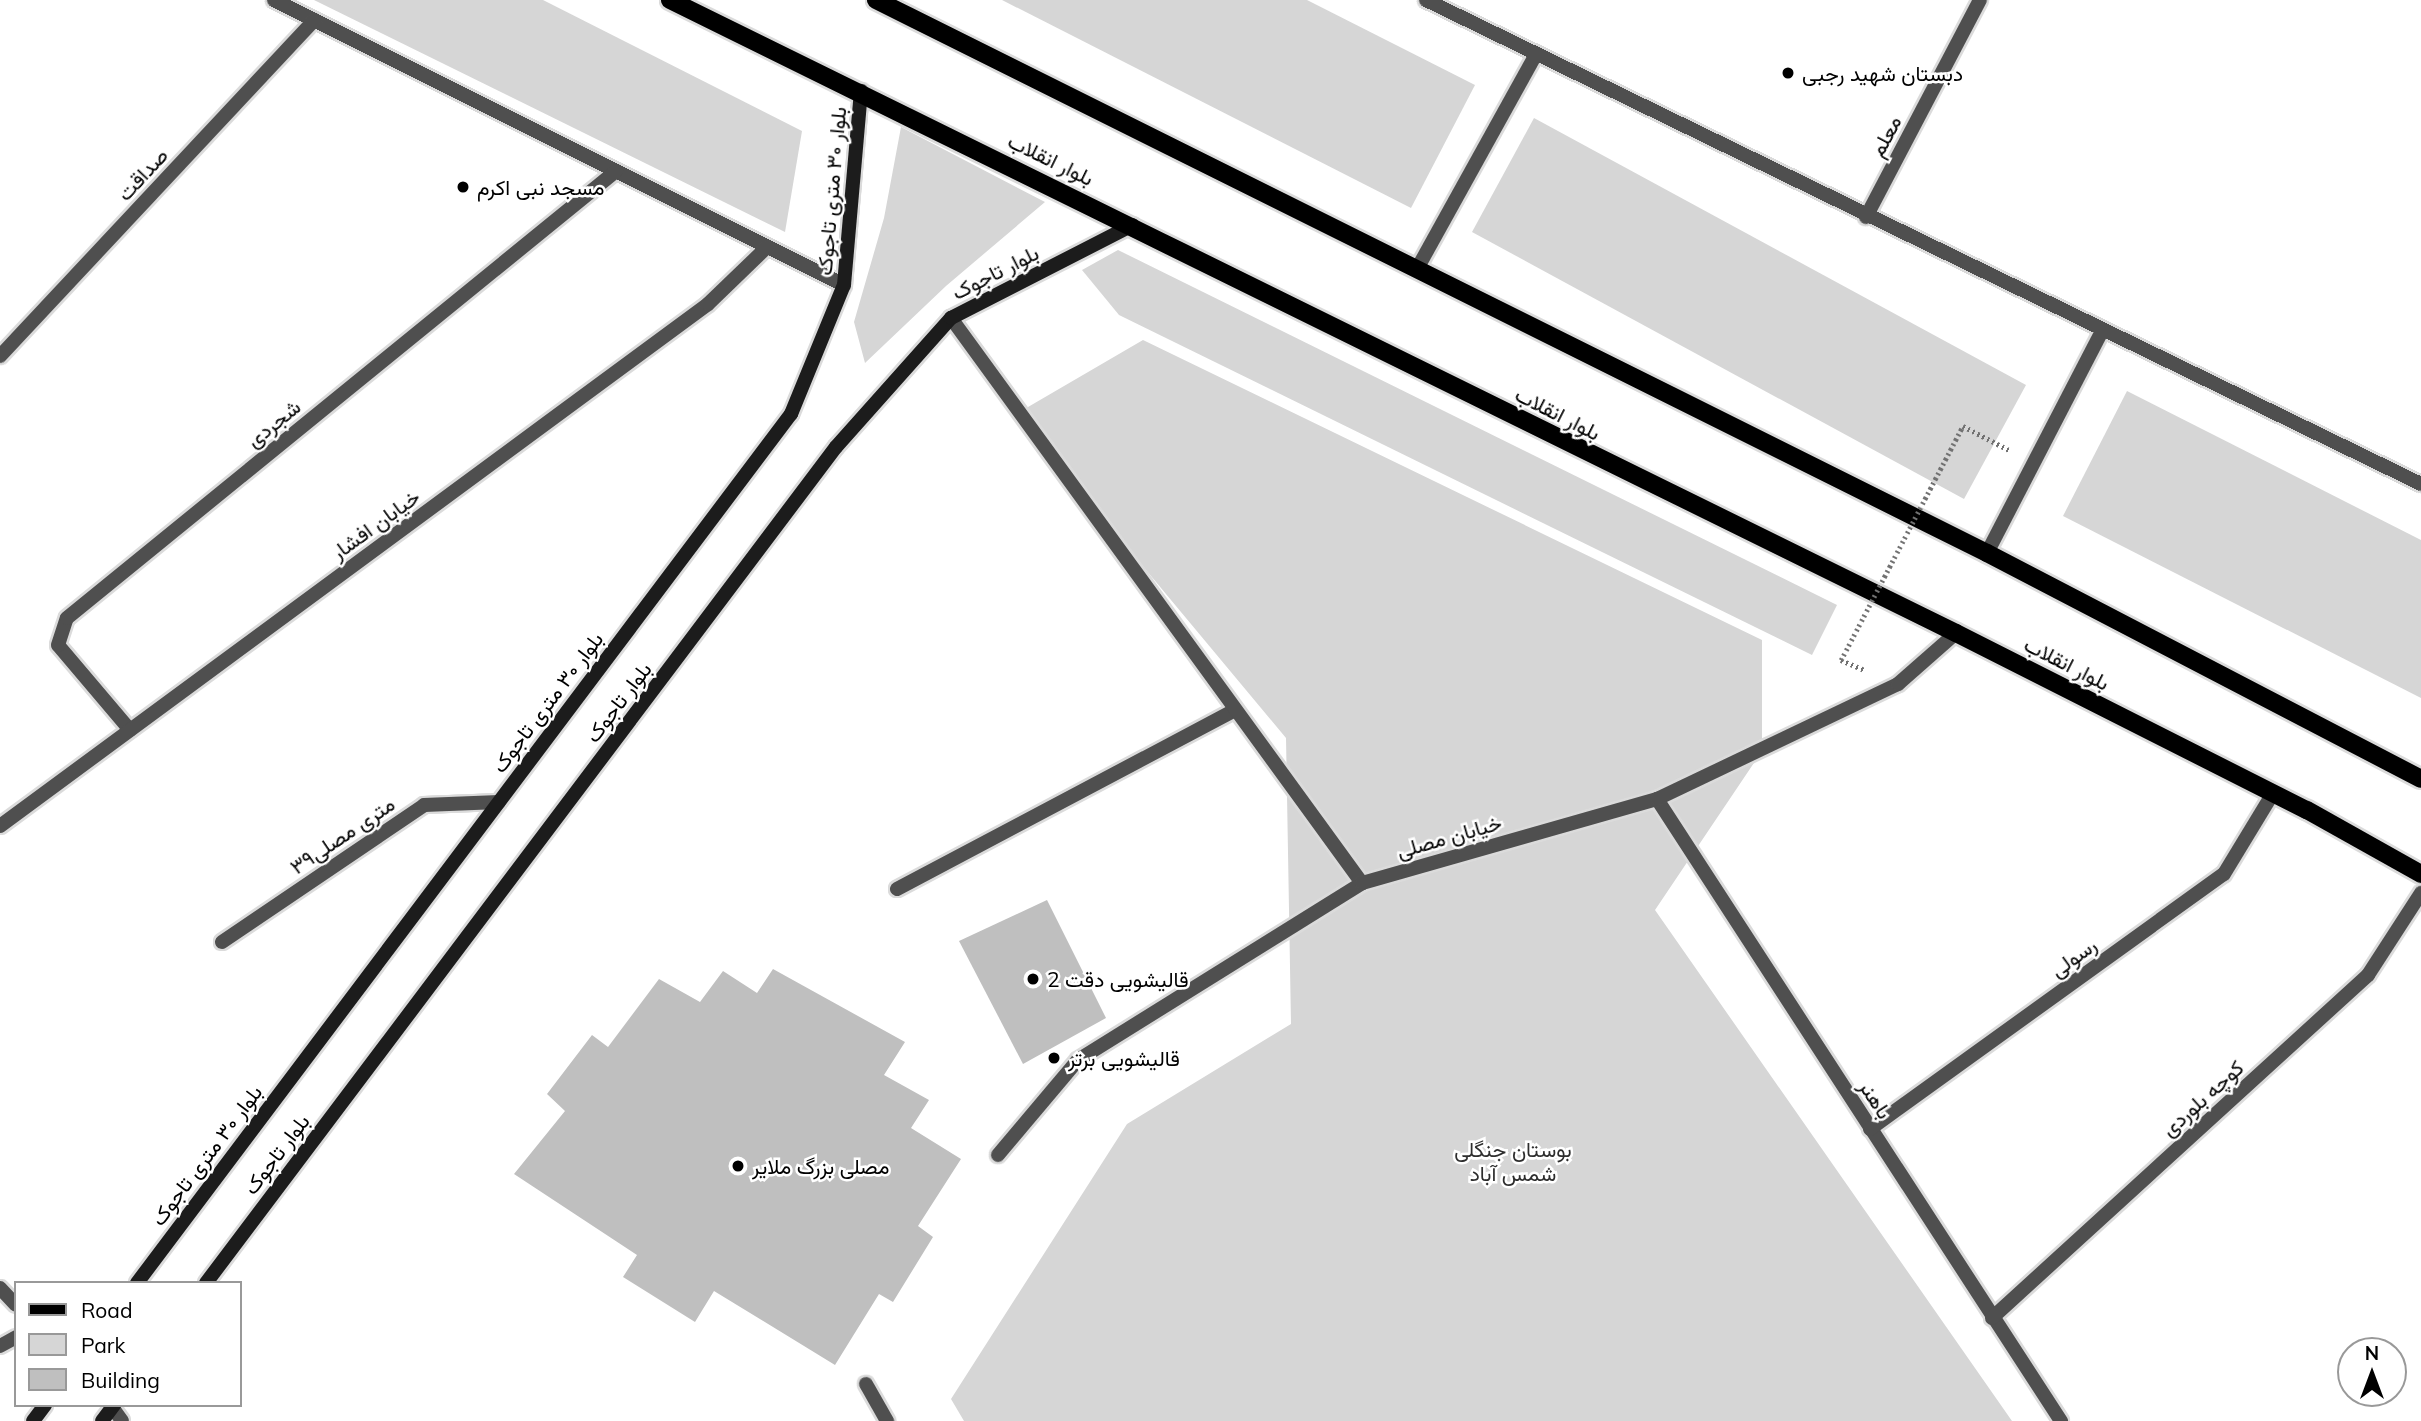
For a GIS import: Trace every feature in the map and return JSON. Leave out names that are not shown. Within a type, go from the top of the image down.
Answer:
[{"type":"main road","name":"بلوار انقلاب","points":[[670,0],[861,91],[1956,633],[2273,793],[2421,874]]},
{"type":"main road","points":[[876,0],[1987,553],[2421,779]]},
{"type":"main road","name":"بلوار ۳۰ متری تاجوک","points":[[139,1281],[791,414],[844,285],[861,91]]},
{"type":"main road","name":"بلوار تاجوک","points":[[208,1281],[836,447],[951,318],[1133,225]]},
{"type":"street","points":[[274,0],[844,285]]},
{"type":"street","points":[[1426,0],[1866,217],[2421,484]]},
{"type":"street","name":"معلم","points":[[1866,217],[1980,0]]},
{"type":"street","name":"صداقت","points":[[0,356],[314,20]]},
{"type":"street","points":[[1417,269],[1536,54]]},
{"type":"street","name":"شجردی","points":[[130,730],[58,645],[66,618],[616,171]]},
{"type":"street","name":"خیابان افشار","points":[[0,826],[708,304],[767,247]]},
{"type":"street","points":[[951,318],[1362,883]]},
{"type":"street","points":[[1987,553],[2102,331]]},
{"type":"street","name":"خیابان مصلی","points":[[998,1155],[1078,1060],[1362,883],[1657,799],[1898,684],[1956,633]]},
{"type":"street","points":[[897,890],[1235,710]]},
{"type":"street","name":"رسولی","points":[[1870,1129],[2224,874],[2273,793]]},
{"type":"street","name":"باهنر","points":[[1657,799],[2061,1421]]},
{"type":"street","name":"۳۹متری مصلی","points":[[222,942],[424,805],[499,802]]},
{"type":"street","name":"کوچه بلوردی","points":[[1992,1318],[2368,975],[2421,892]]},
{"type":"street","points":[[0,1287],[14,1304]]},
{"type":"street","points":[[866,1384],[887,1421]]},
{"type":"path","points":[[1841,660],[1963,426],[2035,463]]},
{"type":"green space","points":[[314,0],[543,0],[802,131],[785,232]]},
{"type":"green space","points":[[1002,0],[1307,0],[1475,85],[1411,208]]},
{"type":"green space","points":[[1534,118],[2026,385],[1964,499],[1472,232]]},
{"type":"green space","points":[[901,127],[1045,202],[946,286],[865,363],[854,322],[884,218]]},
{"type":"green space","points":[[1118,250],[1837,605],[1812,655],[1119,315],[1082,270]]},
{"type":"green space","name":"بوستان جنگلی شمس آباد","points":[[1143,340],[1762,640],[1762,751],[1655,910],[2012,1421],[964,1421],[951,1399],[1127,1124],[1291,1024],[1286,738],[1016,414]]},
{"type":"green space","points":[[2127,391],[2421,540],[2421,698],[2063,516]]},
{"type":"building","name":"قالیشویی دقت 2","points":[[1047,900],[1106,1018],[1023,1064],[959,941]]},
{"type":"building","name":"مصلی بزرگ ملایر","points":[[773,969],[905,1042],[884,1075],[929,1100],[911,1128],[961,1159],[918,1226],[933,1237],[893,1302],[879,1294],[835,1365],[714,1291],[695,1322],[623,1277],[637,1255],[514,1174],[565,1111],[547,1094],[592,1035],[608,1047],[659,979],[700,1002],[723,971],[757,993]]},
{"type":"place","name":"دبستان شهید رجبی","points":[[1788,73]]},
{"type":"place","name":"مسجد نبی اکرم","points":[[463,187]]},
{"type":"place","name":"قالیشویی دقت 2","points":[[1033,979]]},
{"type":"place","name":"قالیشویی برتر","points":[[1054,1058]]},
{"type":"place","name":"مصلی بزرگ ملایر","points":[[738,1166]]}]
